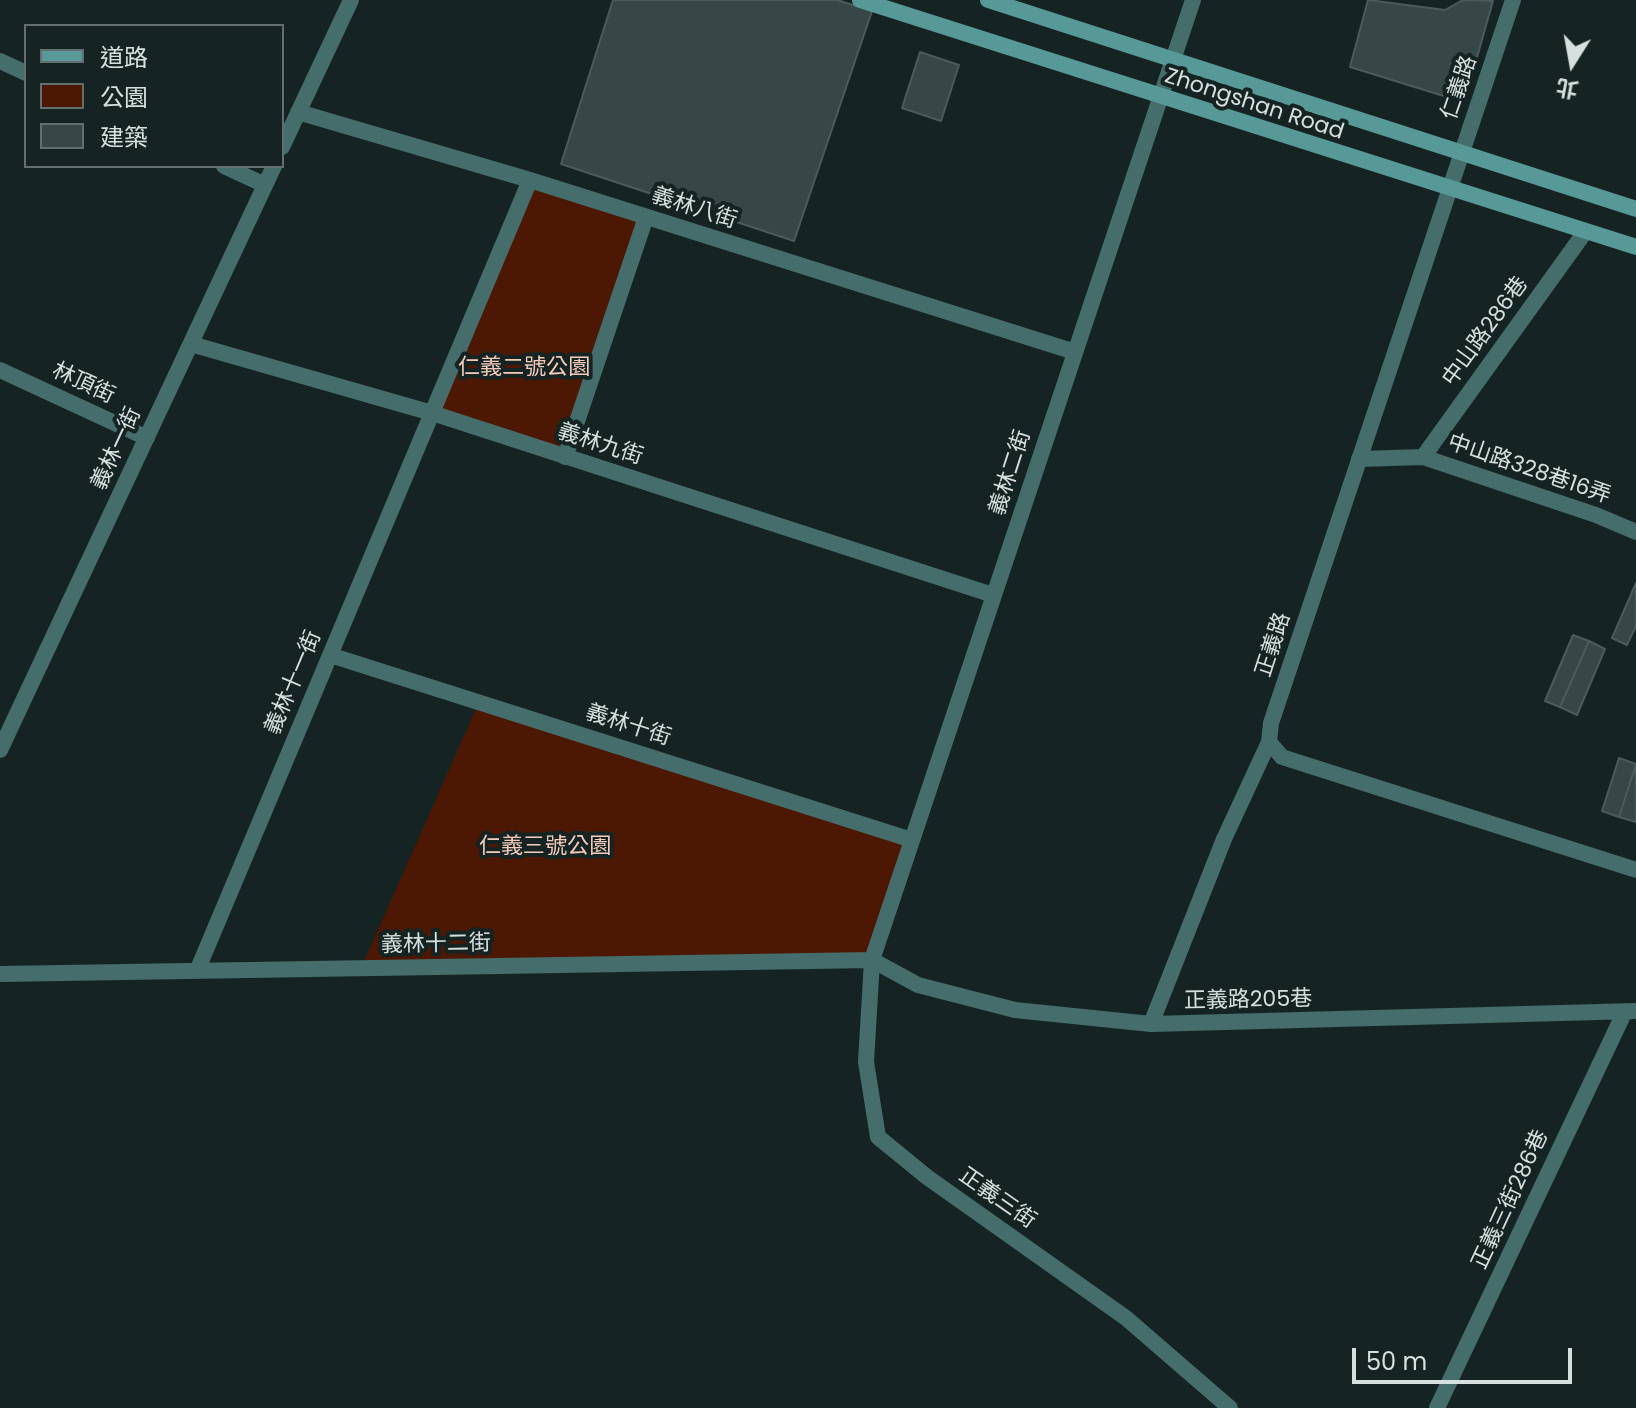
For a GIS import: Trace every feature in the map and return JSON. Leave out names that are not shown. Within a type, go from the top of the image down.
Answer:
[{"type":"main road","name":"Zhongshan Road","points":[[860,0],[1449,190],[1636,247]]},
{"type":"main road","name":"Zhongshan Road","points":[[988,0],[1636,209]]},
{"type":"street","points":[[284,143],[351,0]]},
{"type":"street","name":"義林二街","points":[[872,960],[1193,0]]},
{"type":"street","name":"仁義路","points":[[1449,190],[1513,0]]},
{"type":"street","points":[[0,61],[24,72]]},
{"type":"street","name":"義林八街","points":[[298,112],[530,180],[1075,352]]},
{"type":"street","points":[[228,168],[265,185]]},
{"type":"street","name":"義林一街","points":[[0,750],[273,168]]},
{"type":"street","name":"義林十一街","points":[[197,971],[530,180]]},
{"type":"street","name":"正義路","points":[[1151,1024],[1224,839],[1269,742],[1271,723],[1449,190]]},
{"type":"street","points":[[565,457],[646,217]]},
{"type":"street","name":"中山路286巷","points":[[1423,457],[1585,232]]},
{"type":"street","name":"義林九街","points":[[191,344],[432,413],[993,595]]},
{"type":"street","name":"林頂街","points":[[0,370],[147,438]]},
{"type":"street","name":"中山路328巷16弄","points":[[1359,459],[1423,457],[1596,515],[1636,532]]},
{"type":"street","name":"義林十街","points":[[330,655],[912,840]]},
{"type":"street","points":[[1269,742],[1282,757],[1636,870]]},
{"type":"street","name":"義林十二街","points":[[0,974],[872,960]]},
{"type":"street","name":"正義路205巷","points":[[872,960],[918,985],[1015,1010],[1151,1024],[1630,1011]]},
{"type":"street","name":"正義三街","points":[[872,960],[866,1062],[878,1137],[927,1177],[1126,1318],[1230,1408]]},
{"type":"street","name":"正義三街286巷","points":[[1437,1408],[1630,1011]]},
{"type":"green space","name":"仁義二號公園","points":[[530,180],[646,217],[565,457],[432,413]]},
{"type":"green space","name":"仁義三號公園","points":[[479,702],[912,840],[872,960],[361,968]]},
{"type":"building","points":[[613,0],[837,0],[872,11],[794,241],[561,164]]},
{"type":"building","points":[[1368,0],[1445,10],[1463,0],[1493,1],[1470,82],[1447,97],[1350,67]]},
{"type":"building","points":[[920,52],[959,65],[941,121],[902,108]]},
{"type":"building","points":[[1636,583],[1636,626],[1627,645],[1612,638]]},
{"type":"building","points":[[1573,635],[1589,641],[1560,707],[1545,701]]},
{"type":"building","points":[[1589,641],[1605,649],[1577,715],[1560,707]]},
{"type":"building","points":[[1619,758],[1636,764],[1619,817],[1602,811]]},
{"type":"building","points":[[1636,764],[1636,822],[1619,817]]}]
